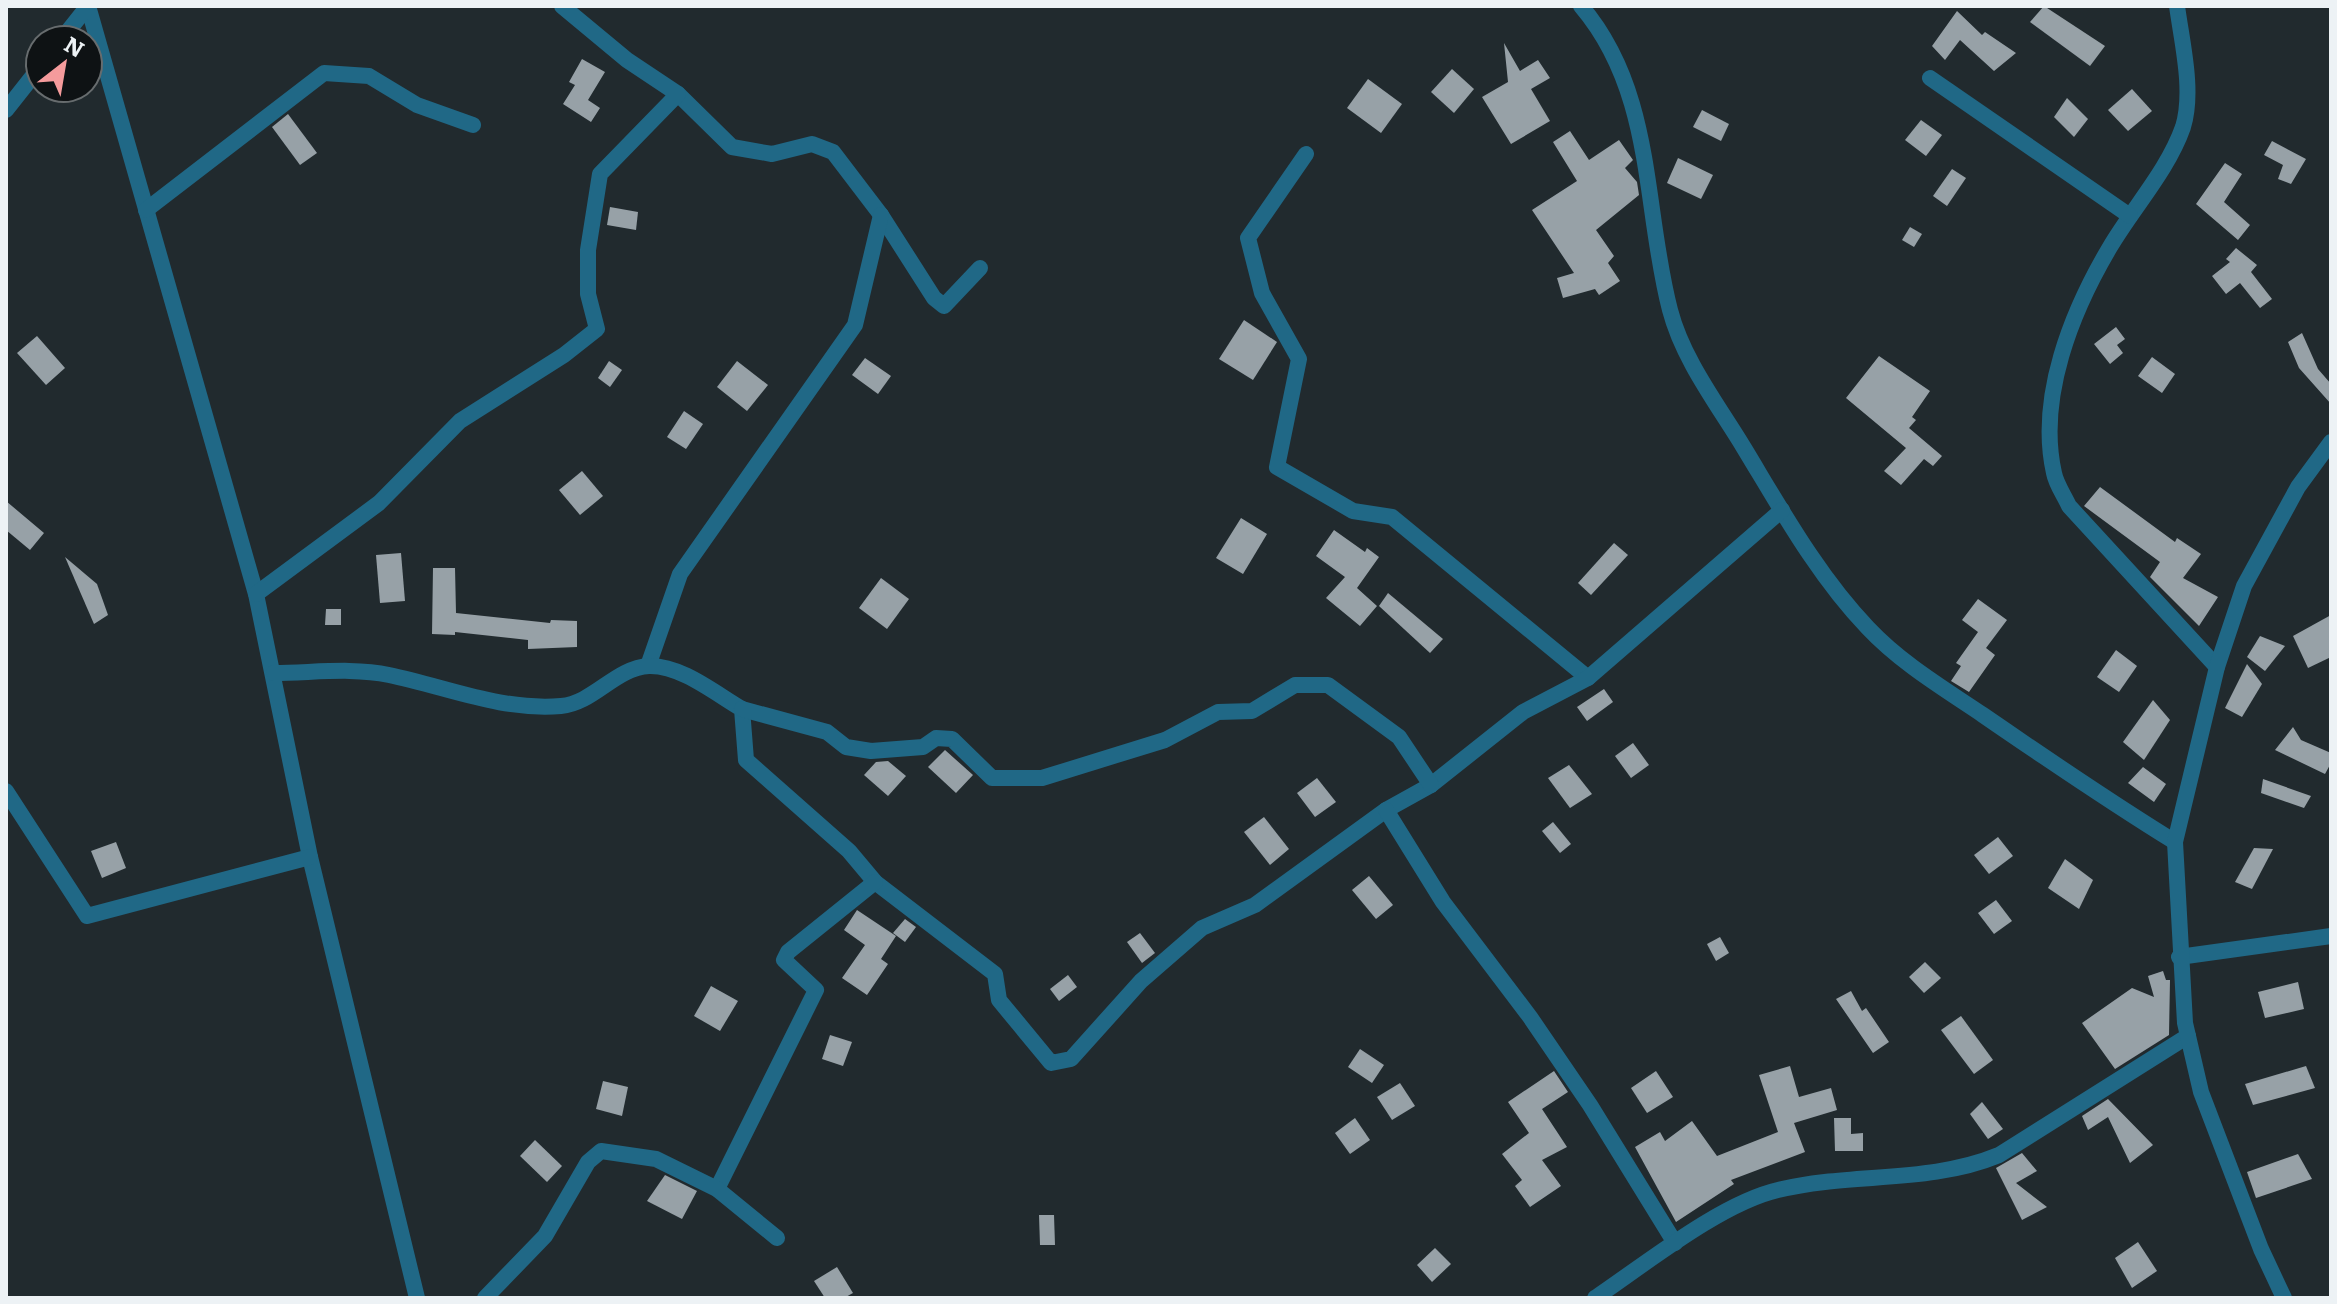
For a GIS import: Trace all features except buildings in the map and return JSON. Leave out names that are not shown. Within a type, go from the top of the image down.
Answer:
[{"type":"street","points":[[74,24],[88,6],[93,24]]},
{"type":"street","points":[[562,6],[627,60],[678,94],[732,147],[772,154],[812,144],[833,152],[881,215],[934,298],[944,306],[980,268]]},
{"type":"street","points":[[1581,6],[1595,22],[1628,86],[1648,162],[1664,283],[1679,340],[1782,510],[1843,597],[1898,657],[2063,773],[2175,842]]},
{"type":"street","points":[[2177,6],[2185,68],[2183,126],[2110,247],[2077,313],[2054,384],[2050,448],[2054,476],[2069,506],[2217,667]]},
{"type":"street","points":[[104,62],[256,594],[310,857],[417,1298]]},
{"type":"street","points":[[146,210],[324,73],[369,76],[417,105],[473,125]]},
{"type":"street","points":[[1930,78],[2130,216]]},
{"type":"street","points":[[6,110],[24,87]]},
{"type":"street","points":[[256,594],[379,503],[460,421],[564,355],[597,329],[588,294],[588,250],[600,174],[678,94]]},
{"type":"street","points":[[1306,154],[1248,238],[1262,293],[1299,359],[1277,467],[1353,511],[1392,517],[1588,678]]},
{"type":"street","points":[[648,666],[680,574],[855,325],[881,215]]},
{"type":"street","points":[[2284,1298],[2261,1249],[2201,1092],[2188,1036],[2179,957],[2175,842],[2217,667],[2244,586],[2298,487],[2331,442]]},
{"type":"street","points":[[742,709],[746,760],[849,851],[875,882],[995,974],[999,1000],[1051,1063],[1071,1059],[1141,981],[1202,928],[1255,905],[1386,810],[1431,785],[1523,712],[1588,678],[1782,510]]},
{"type":"street","points":[[274,673],[388,675],[460,696],[513,704],[561,706],[574,704],[625,672],[648,666],[664,668],[689,678],[742,709],[827,732],[846,747],[871,751],[923,747],[936,738],[952,739],[992,778],[1042,778],[1165,740],[1218,712],[1252,711],[1295,685],[1328,685],[1399,737],[1431,785]]},
{"type":"street","points":[[6,791],[87,916],[310,857]]},
{"type":"street","points":[[1386,810],[1443,902],[1530,1017],[1590,1105],[1675,1243]]},
{"type":"street","points":[[717,1189],[816,990],[784,960],[788,952],[875,882]]},
{"type":"street","points":[[2179,957],[2331,936]]},
{"type":"street","points":[[1595,1298],[1703,1225],[1775,1190],[1971,1166],[1999,1155],[2188,1036]]},
{"type":"street","points":[[485,1298],[545,1236],[588,1162],[601,1151],[656,1159],[717,1189],[777,1238]]}]
